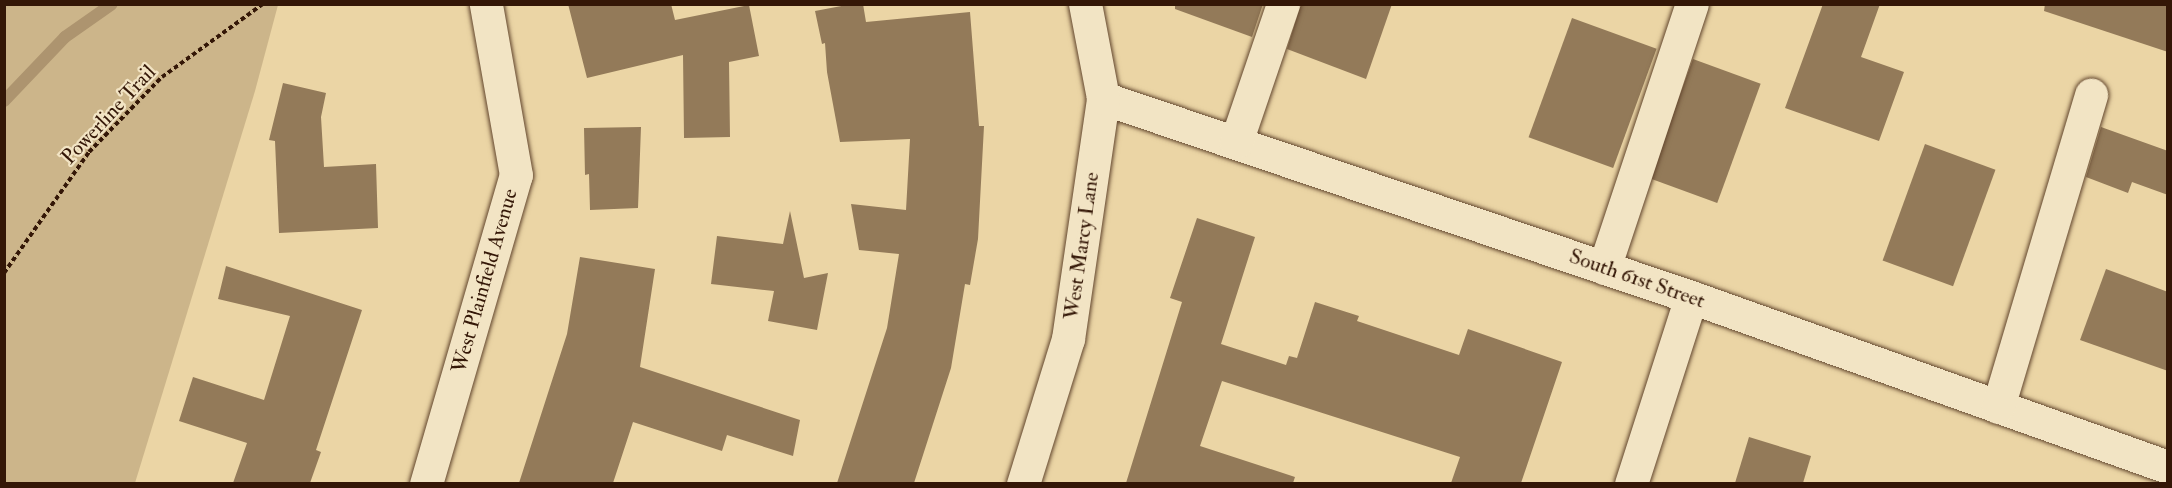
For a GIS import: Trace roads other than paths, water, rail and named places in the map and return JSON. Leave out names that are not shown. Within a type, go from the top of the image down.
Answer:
[{"type":"street","name":"West Plainfield Avenue","points":[[426,483],[516,175],[486,4]]},
{"type":"street","name":"West Marcy Lane","points":[[1023,483],[1068,339],[1103,98],[1085,4]]},
{"type":"street","points":[[1236,142],[1283,4]]},
{"type":"street","points":[[1604,268],[1692,4]]},
{"type":"street","points":[[1998,407],[2091,95]]},
{"type":"street","name":"South 61st Street","points":[[1103,98],[1690,297],[2168,467]]},
{"type":"street","points":[[1631,483],[1690,297]]},
{"type":"waterway","points":[[4,101],[65,37],[112,4]]}]
